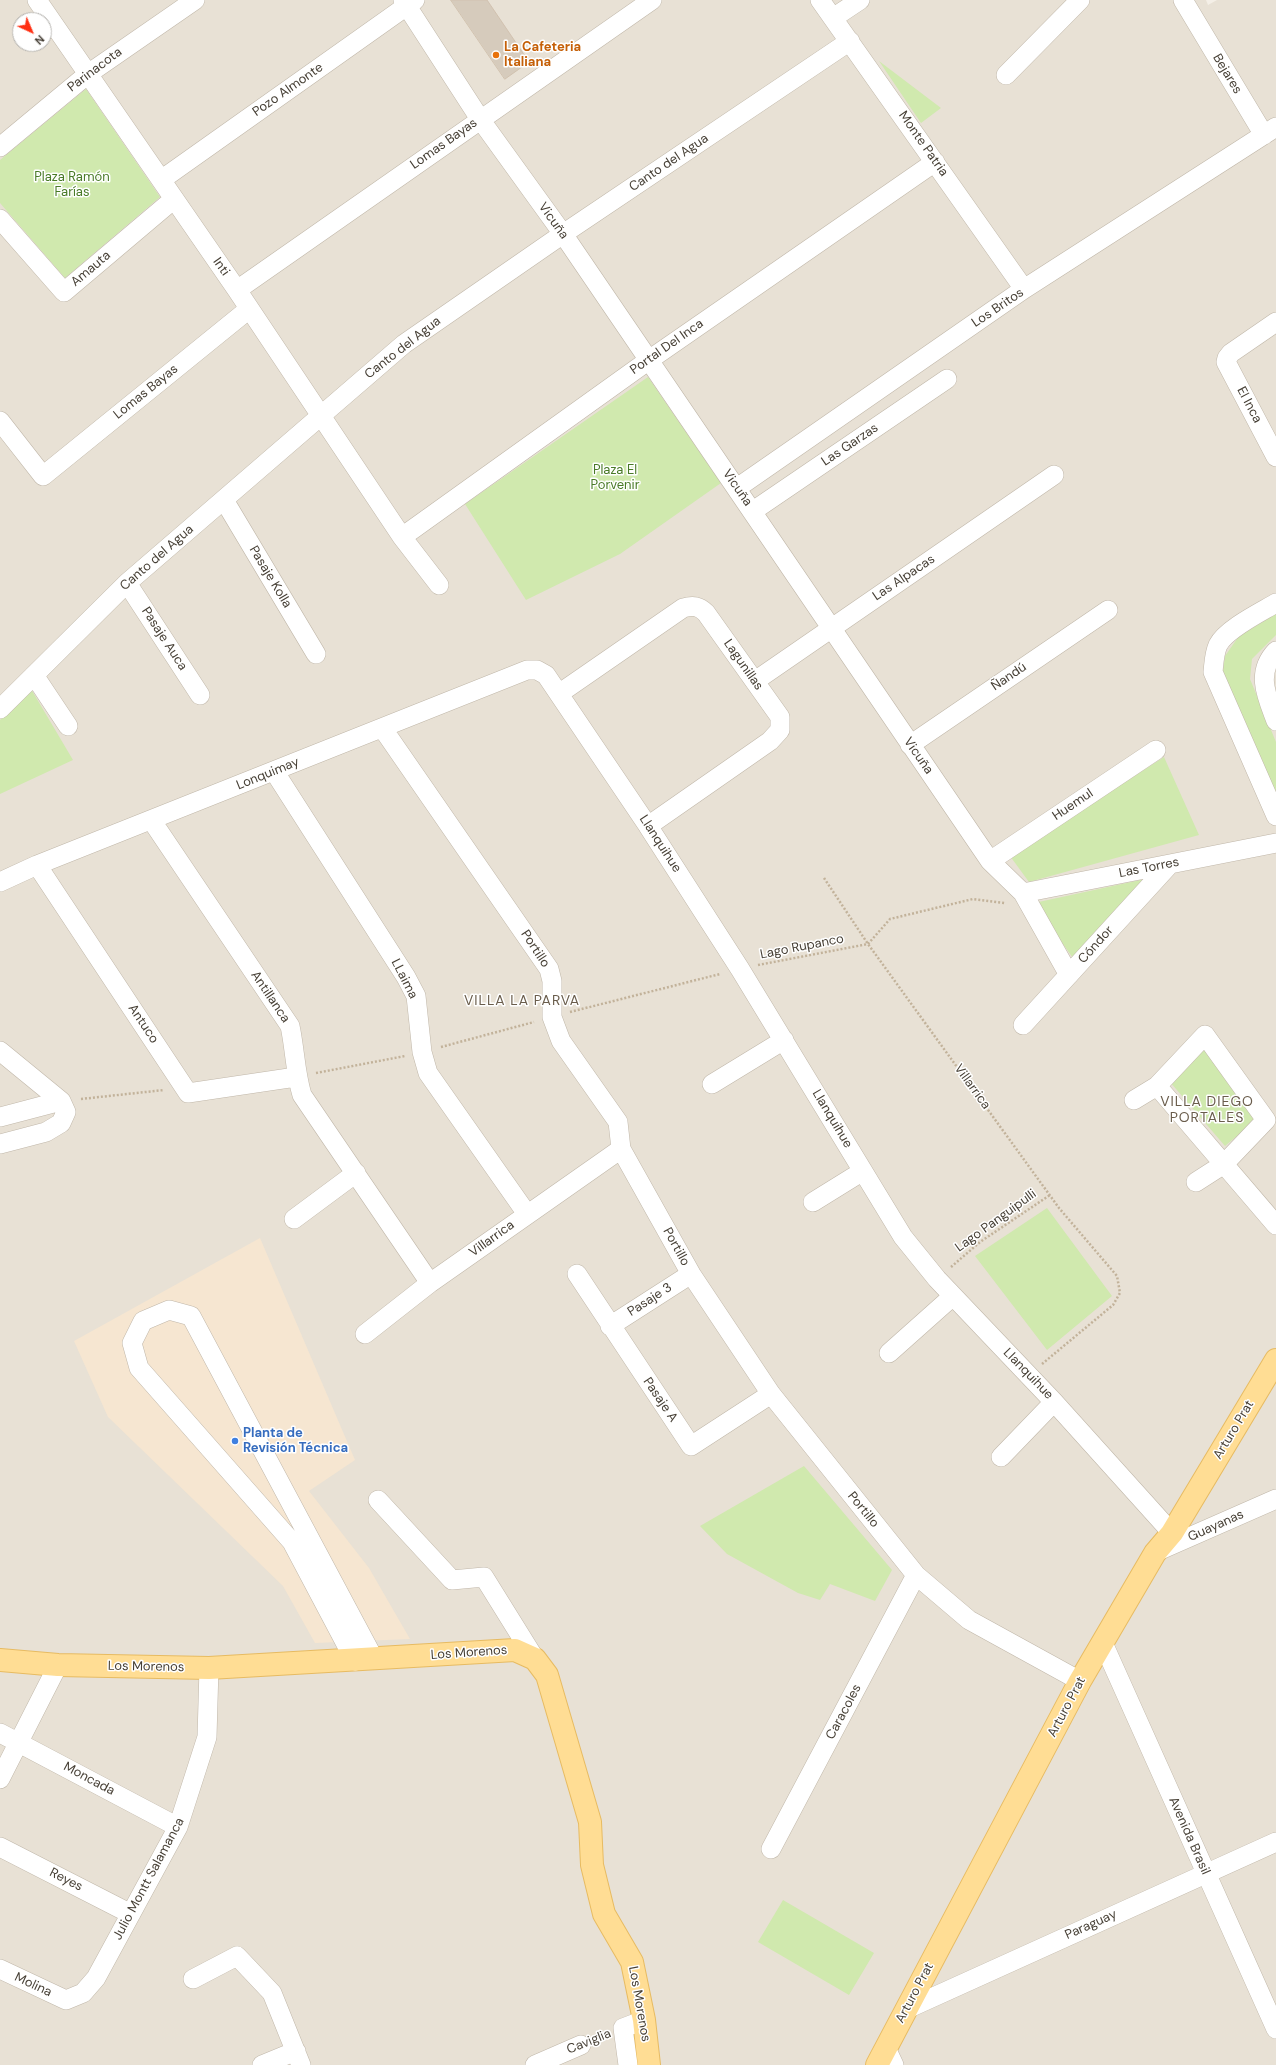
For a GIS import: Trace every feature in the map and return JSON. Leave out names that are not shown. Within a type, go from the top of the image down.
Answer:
[{"type":"main road","name":"Arturo Prat","points":[[885,2059],[907,2009],[1080,1681],[1155,1553],[1172,1533],[1276,1360]]},
{"type":"main road","name":"Los Morenos","points":[[0,1660],[58,1665],[209,1668],[515,1650],[535,1659],[546,1675],[590,1822],[592,1865],[604,1914],[632,1962],[644,2020],[649,2065]]},
{"type":"street","name":"Inti","points":[[37,0],[237,290],[402,537],[438,585]]},
{"type":"street","name":"Parinacota","points":[[0,147],[88,74],[195,0]]},
{"type":"street","name":"Lomas Bayas","points":[[237,290],[652,0]]},
{"type":"street","name":"Monte Patria","points":[[820,0],[1024,290]]},
{"type":"street","points":[[833,18],[860,0]]},
{"type":"street","points":[[1006,75],[1080,0]]},
{"type":"street","name":"Bejares","points":[[1183,0],[1270,131]]},
{"type":"street","name":"Vicuña","points":[[408,2],[480,119],[563,234],[753,511],[830,628],[910,745],[990,861],[1026,899],[1069,975]]},
{"type":"street","name":"Pozo Almonte","points":[[161,180],[408,2]]},
{"type":"street","name":"Canto del Agua","points":[[0,709],[128,583],[320,415],[404,344],[563,234],[850,41]]},
{"type":"street","name":"Los Britos","points":[[736,488],[1024,290],[1270,131]]},
{"type":"street","name":"Portal Del Inca","points":[[402,537],[649,360],[935,162]]},
{"type":"street","name":"Amauta","points":[[0,219],[64,292],[174,199]]},
{"type":"street","name":"Lomas Bayas","points":[[0,420],[43,476],[249,309]]},
{"type":"street","name":"El Inca","points":[[1276,322],[1231,354],[1227,358],[1226,362],[1276,457]]},
{"type":"street","name":"Las Garzas","points":[[753,511],[947,379]]},
{"type":"street","name":"Las Alpacas","points":[[755,681],[1054,475]]},
{"type":"street","name":"Pasaje Kolla","points":[[224,500],[316,654]]},
{"type":"street","name":"Pasaje Auca","points":[[128,583],[200,696]]},
{"type":"street","points":[[1276,602],[1237,626],[1218,644],[1214,658],[1213,672],[1276,816]]},
{"type":"street","name":"Lagunillas","points":[[560,694],[683,608],[691,606],[702,608],[706,612],[780,717],[780,730],[770,741],[648,826]]},
{"type":"street","name":"Ñandú","points":[[910,745],[1108,610]]},
{"type":"street","points":[[1276,651],[1270,658],[1263,676],[1265,693],[1276,721]]},
{"type":"street","name":"Lonquimay","points":[[0,882],[37,865],[527,670],[537,670]]},
{"type":"street","name":"Llanquihue","points":[[537,670],[546,675],[560,694],[648,826],[740,969],[903,1237],[937,1279],[1054,1402],[1172,1533]]},
{"type":"street","points":[[34,675],[68,726]]},
{"type":"street","name":"Portillo","points":[[383,728],[549,968],[552,981],[552,1017],[561,1041],[618,1122],[621,1149],[691,1274],[771,1394],[916,1576],[969,1620],[1080,1681]]},
{"type":"street","name":"Huemul","points":[[990,861],[1156,750]]},
{"type":"street","name":"LLaima","points":[[274,771],[406,977],[416,996],[422,1052],[428,1073],[527,1214]]},
{"type":"street","name":"Antillanca","points":[[152,820],[290,1026],[294,1046],[296,1077],[302,1095],[430,1283]]},
{"type":"street","name":"Las Torres","points":[[1026,899],[1170,864],[1276,843]]},
{"type":"street","name":"Cóndor","points":[[1023,1025],[1170,864]]},
{"type":"street","name":"Antuco","points":[[37,865],[188,1093]]},
{"type":"street","points":[[1134,1100],[1157,1086],[1205,1035],[1266,1120],[1224,1164],[1196,1182]]},
{"type":"street","points":[[712,1084],[784,1040]]},
{"type":"street","points":[[0,1051],[61,1101],[66,1112],[61,1123],[46,1132],[0,1144]]},
{"type":"street","points":[[188,1093],[296,1077]]},
{"type":"street","points":[[1157,1086],[1276,1225]]},
{"type":"street","points":[[0,1117],[61,1101]]},
{"type":"street","name":"Villarrica","points":[[365,1334],[430,1283],[621,1149]]},
{"type":"street","points":[[813,1202],[863,1171]]},
{"type":"street","points":[[294,1219],[356,1173]]},
{"type":"street","name":"Pasaje A","points":[[577,1274],[610,1326],[691,1446],[771,1394]]},
{"type":"street","name":"Pasaje 3","points":[[610,1326],[691,1274]]},
{"type":"street","points":[[889,1353],[954,1296]]},
{"type":"street","points":[[169,1310],[191,1316],[365,1660],[292,1542],[139,1368],[132,1343],[143,1321],[169,1310]]},
{"type":"street","points":[[1002,1457],[1054,1402]]},
{"type":"street","name":"Guayanas","points":[[1155,1553],[1276,1499]]},
{"type":"street","points":[[378,1500],[452,1580],[484,1577],[535,1659]]},
{"type":"street","name":"Caracoles","points":[[771,1849],[916,1576]]},
{"type":"street","name":"Avenida Brasil","points":[[1103,1643],[1276,2029]]},
{"type":"street","points":[[0,1779],[58,1665]]},
{"type":"street","name":"Julio Montt Salamanca","points":[[66,2000],[83,1993],[90,1986],[178,1827],[207,1737],[209,1668]]},
{"type":"street","name":"Moncada","points":[[0,1733],[178,1827]]},
{"type":"street","name":"Paraguay","points":[[907,2009],[1276,1842]]},
{"type":"street","name":"Reyes","points":[[0,1846],[131,1914]]},
{"type":"street","points":[[193,1979],[237,1956],[272,1994],[299,2058],[262,2065]]},
{"type":"street","name":"Molina","points":[[0,1969],[66,2000]]},
{"type":"street","name":"Caviglia","points":[[623,2028],[644,2020]]},
{"type":"street","name":"Los Morenos","points":[[623,2028],[628,2065]]},
{"type":"street","name":"Caviglia","points":[[535,2065],[581,2045]]},
{"type":"path","name":"Villarrica","points":[[824,878],[868,944],[1050,1195],[1117,1276],[1120,1293],[1113,1305],[1028,1375]]},
{"type":"path","points":[[868,944],[890,918],[973,899],[1026,899]]},
{"type":"path","name":"Lago Rupanco","points":[[296,1077],[422,1052],[740,969],[868,944]]},
{"type":"path","points":[[61,1101],[159,1090],[188,1093]]},
{"type":"path","name":"Lago Panguipulli","points":[[937,1279],[980,1242],[1050,1195]]},
{"type":"shaded area","points":[[0,0],[1206,0],[1208,5],[1217,0],[1276,0],[1276,2065],[0,2065]]},
{"type":"shaded area","points":[[260,1238],[355,1460],[309,1491],[369,1568],[410,1639],[315,1643],[283,1586],[108,1417],[74,1341]]},
{"type":"green space","points":[[879,61],[941,108],[921,123]]},
{"type":"green space","name":"Plaza Ramón Farías","points":[[86,89],[160,197],[65,278],[0,203],[0,160]]},
{"type":"green space","name":"Plaza El Porvenir","points":[[648,377],[721,483],[620,554],[526,600],[465,504]]},
{"type":"green space","points":[[1276,614],[1276,635],[1252,659],[1250,679],[1276,742],[1276,799],[1223,671],[1225,656],[1239,636]]},
{"type":"green space","points":[[31,689],[73,760],[0,794],[0,720]]},
{"type":"green space","points":[[1164,757],[1199,835],[1029,882],[1010,856]]},
{"type":"green space","points":[[1145,879],[1075,961],[1034,903]]},
{"type":"green space","points":[[1206,1044],[1257,1119],[1225,1146],[1170,1082]]},
{"type":"green space","points":[[1047,1208],[1112,1296],[1047,1350],[975,1256]]},
{"type":"green space","points":[[804,1466],[892,1570],[875,1601],[830,1584],[820,1600],[798,1593],[727,1554],[700,1526]]},
{"type":"green space","points":[[783,1900],[874,1953],[849,1995],[758,1942]]},
{"type":"building","points":[[451,0],[487,0],[529,62],[505,79]]},
{"type":"place","name":"La Cafeteria Italiana","points":[[496,55]]},
{"type":"place","name":"Planta de Revisión Técnica","points":[[235,1441]]},
{"type":"district","name":"VILLA LA PARVA","points":[[522,1001]]},
{"type":"district","name":"VILLA DIEGO PORTALES","points":[[1207,1110]]}]
